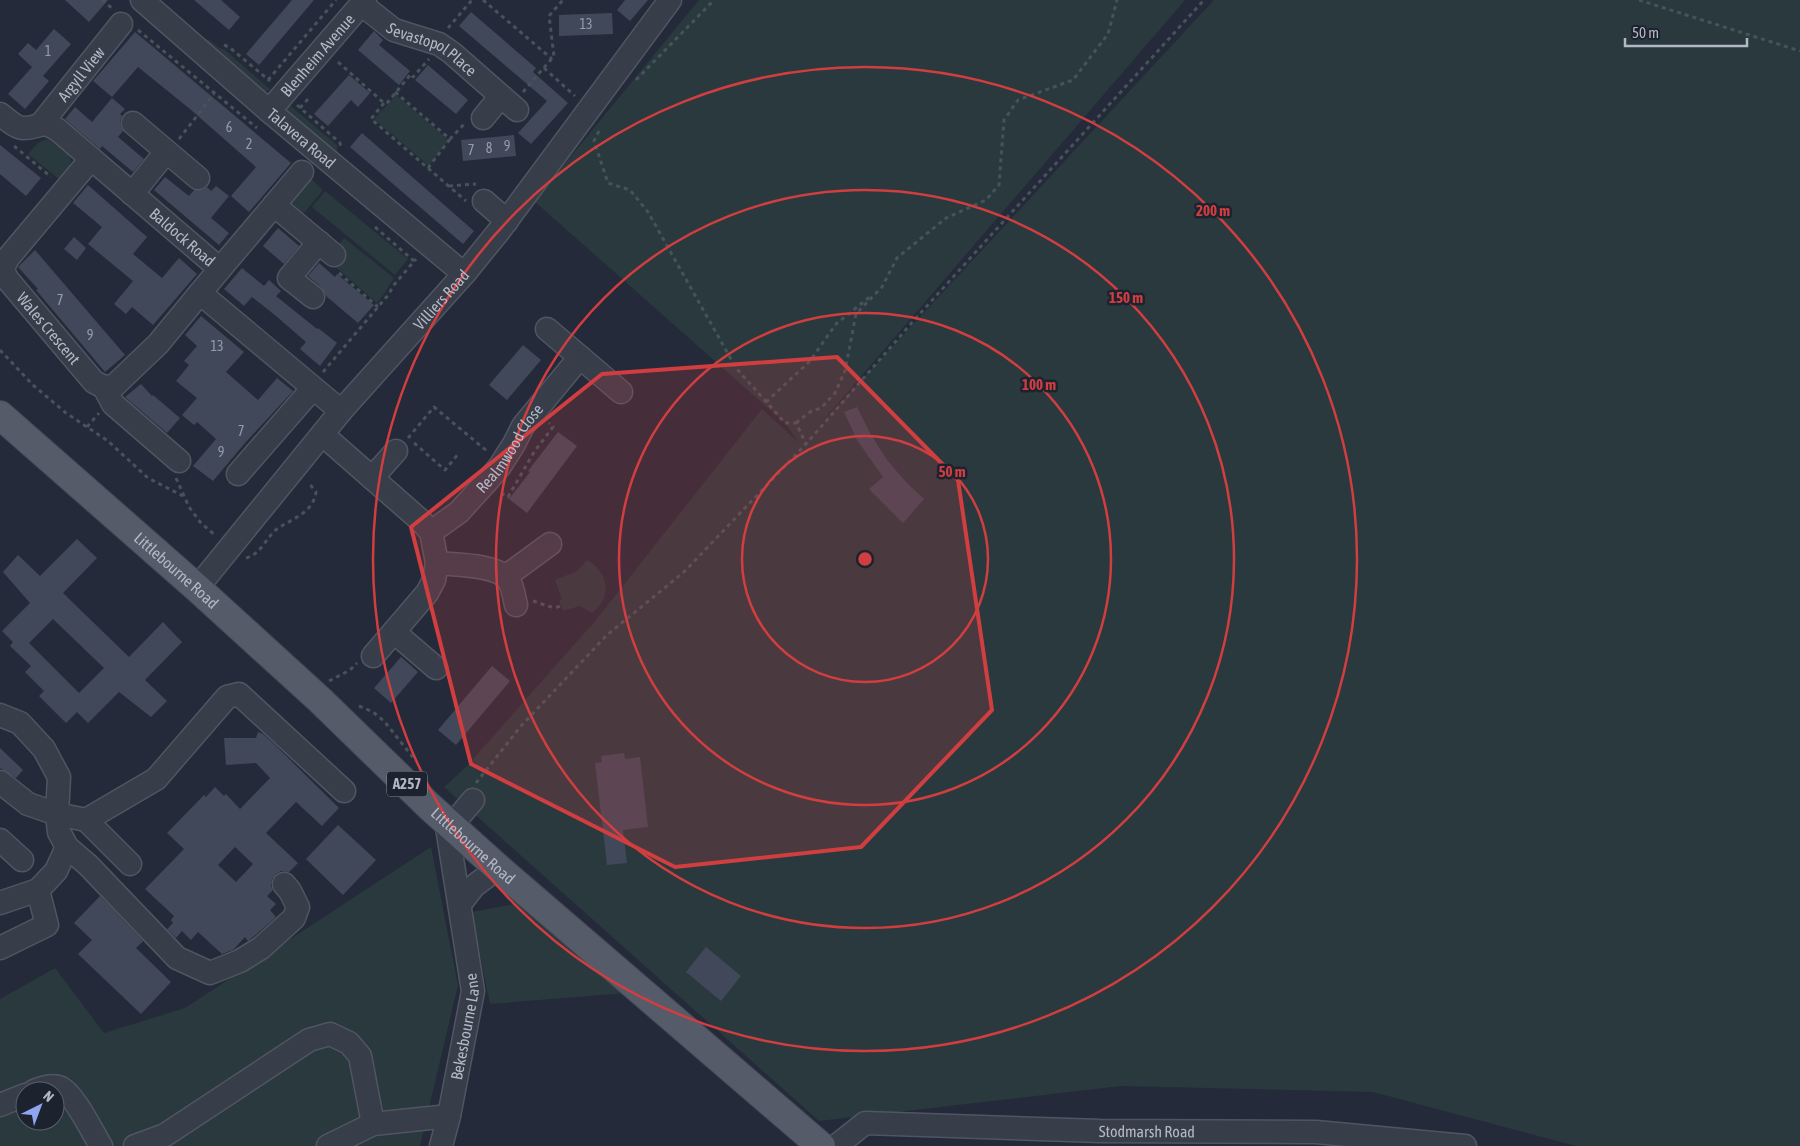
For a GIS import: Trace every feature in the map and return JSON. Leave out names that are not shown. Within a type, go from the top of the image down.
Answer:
[{"type":"main road","name":"Littlebourne Road","points":[[0,415],[197,588],[320,700],[498,868],[821,1146]]},
{"type":"street","name":"Talavera Road","points":[[142,0],[264,121],[429,244],[464,274]]},
{"type":"street","name":"Villiers Road","points":[[197,588],[342,411],[464,274],[507,221],[670,0]]},
{"type":"street","name":"Blenheim Avenue","points":[[264,121],[363,2]]},
{"type":"street","name":"Sevastopol Place","points":[[363,2],[394,30],[438,44],[452,53],[510,104]]},
{"type":"street","name":"Argyll View","points":[[41,124],[125,22]]},
{"type":"street","points":[[483,118],[510,104]]},
{"type":"street","name":"Baldock Road","points":[[0,114],[24,128],[41,124],[50,125],[58,130],[220,269],[200,293],[316,381],[342,411]]},
{"type":"street","points":[[133,123],[198,178]]},
{"type":"street","points":[[132,194],[166,152]]},
{"type":"street","name":"Wales Crescent","points":[[92,159],[3,266],[4,274],[94,382],[104,388]]},
{"type":"street","points":[[220,269],[302,172]]},
{"type":"street","points":[[484,201],[507,221]]},
{"type":"street","points":[[274,205],[329,250],[289,278],[313,297]]},
{"type":"street","points":[[179,461],[113,404],[104,388],[114,386],[154,348],[200,293]]},
{"type":"street","points":[[547,330],[621,392]]},
{"type":"street","name":"Realmwood Close","points":[[431,532],[459,512],[502,462],[523,426],[580,357]]},
{"type":"street","points":[[238,474],[316,381]]},
{"type":"street","points":[[323,434],[431,532],[437,563],[434,580],[427,593],[373,656]]},
{"type":"street","points":[[372,478],[396,450]]},
{"type":"street","points":[[506,578],[550,544]]},
{"type":"street","points":[[437,563],[484,568],[506,578],[516,603]]},
{"type":"street","points":[[394,632],[436,668]]},
{"type":"street","points":[[86,820],[156,779],[227,697],[239,694],[344,791]]},
{"type":"street","points":[[0,715],[20,723],[44,749],[59,777],[57,814],[59,832],[67,847],[88,865],[177,958],[210,973],[240,961],[261,948],[294,918],[298,906],[284,884]]},
{"type":"street","points":[[0,783],[28,804],[57,814],[86,820],[130,864]]},
{"type":"street","points":[[449,823],[474,792]]},
{"type":"street","name":"Bekesbourne Lane","points":[[441,1146],[449,1116],[473,991],[449,823]]},
{"type":"street","points":[[0,840],[22,860]]},
{"type":"street","points":[[0,903],[38,890],[56,871],[67,847]]},
{"type":"street","points":[[460,904],[474,886],[498,868]]},
{"type":"street","points":[[0,948],[47,925],[38,890]]},
{"type":"street","points":[[135,1146],[168,1140],[309,1040],[330,1034],[349,1043],[360,1056],[373,1124]]},
{"type":"street","points":[[65,1090],[70,1094],[101,1146]]},
{"type":"street","points":[[0,1105],[15,1099]]},
{"type":"street","points":[[328,1146],[373,1124],[449,1116]]},
{"type":"street","name":"Stodmarsh Road","points":[[836,1146],[866,1123],[1100,1131],[1316,1132],[1465,1146]]},
{"type":"path","points":[[102,0],[125,22],[214,94],[264,121]]},
{"type":"path","points":[[268,80],[336,0]]},
{"type":"path","points":[[472,0],[413,78],[410,74],[388,102],[384,102],[371,119],[472,205],[484,201]]},
{"type":"path","points":[[483,0],[552,59]]},
{"type":"path","points":[[510,104],[554,56],[549,16],[563,0]]},
{"type":"path","points":[[635,82],[714,0]]},
{"type":"path","points":[[601,125],[594,141],[608,182],[630,190],[648,212],[736,368],[785,423],[796,423],[810,412],[821,408],[835,393],[845,370],[856,314],[882,287],[897,258],[946,218],[986,200],[999,185],[1004,120],[1018,100],[1073,80],[1108,34],[1116,0]]},
{"type":"path","points":[[474,792],[521,726],[607,636],[684,572],[806,444],[916,318],[1204,0]]},
{"type":"path","points":[[1639,0],[1800,51]]},
{"type":"path","points":[[338,62],[384,102]]},
{"type":"path","points":[[544,68],[579,99]]},
{"type":"path","points":[[395,92],[450,139]]},
{"type":"path","points":[[166,152],[173,146],[214,94]]},
{"type":"path","points":[[428,168],[450,139],[468,120],[483,118]]},
{"type":"path","points":[[13,145],[66,189]]},
{"type":"path","points":[[371,223],[414,261]]},
{"type":"path","points":[[316,381],[429,244]]},
{"type":"path","points":[[329,250],[326,261],[378,307]]},
{"type":"path","points":[[766,402],[810,361],[836,324],[882,287]]},
{"type":"path","points":[[0,350],[33,386],[66,413],[117,449],[148,478],[184,496]]},
{"type":"path","points":[[459,453],[445,470],[408,438],[434,407],[502,462]]},
{"type":"path","points":[[87,427],[101,411]]},
{"type":"path","points":[[796,423],[806,444]]},
{"type":"path","points":[[243,558],[250,557],[263,547],[276,529],[300,517],[316,497],[316,492],[311,485],[294,470]]},
{"type":"path","points":[[516,603],[535,601],[557,608],[561,606]]},
{"type":"path","points":[[324,684],[350,670],[364,655],[373,656]]},
{"type":"path","points":[[351,703],[373,712],[384,721],[420,766]]},
{"type":"highlighted area","points":[[837,357],[958,480],[992,710],[861,847],[675,867],[471,764],[411,527],[602,374]]},
{"type":"shaded area","points":[[699,0],[1185,0],[815,430],[1214,0],[1800,0],[1800,1146],[1576,1146],[1373,1092],[1121,1086],[819,1121],[444,787],[467,766],[596,620],[762,409],[799,443],[785,423],[534,201]]},
{"type":"shaded area","points":[[208,39],[225,50],[271,90],[262,92],[203,46]]},
{"type":"shaded area","points":[[396,95],[449,140],[429,166],[374,119]]},
{"type":"shaded area","points":[[287,103],[337,145],[338,159],[287,111]]},
{"type":"shaded area","points":[[46,139],[50,140],[70,157],[70,166],[60,180],[28,154],[38,143]]},
{"type":"shaded area","points":[[309,177],[323,190],[298,220],[290,207],[290,201]]},
{"type":"shaded area","points":[[325,191],[408,259],[395,275],[312,207]]},
{"type":"shaded area","points":[[344,238],[394,278],[377,303],[331,263],[335,249]]},
{"type":"shaded area","points":[[587,560],[594,565],[604,578],[606,585],[603,600],[592,613],[580,606],[563,611],[559,601],[562,599],[555,580],[577,571]]},
{"type":"shaded area","points":[[431,847],[458,985],[420,1146],[0,1146],[0,999],[55,968],[104,1033],[185,1008]]},
{"type":"shaded area","points":[[521,903],[626,993],[490,1004],[471,912]]},
{"type":"building","points":[[65,0],[108,0],[89,22]]},
{"type":"building","points":[[194,0],[221,0],[240,17],[229,30]]},
{"type":"building","points":[[292,0],[314,0],[259,65],[246,54]]},
{"type":"building","points":[[625,0],[648,0],[630,21],[617,10]]},
{"type":"building","points":[[471,12],[536,68],[533,72],[568,103],[531,144],[518,133],[547,101],[459,26]]},
{"type":"building","points":[[612,13],[613,34],[559,36],[559,15]]},
{"type":"building","points":[[54,29],[71,44],[43,76],[49,81],[25,109],[8,94],[32,67],[18,54],[28,43],[36,50]]},
{"type":"building","points":[[374,31],[383,40],[379,45],[410,71],[399,85],[358,50]]},
{"type":"building","points":[[135,32],[291,163],[249,212],[231,196],[256,167],[190,109],[138,67],[112,97],[93,81]]},
{"type":"building","points":[[428,65],[468,100],[456,114],[415,80]]},
{"type":"building","points":[[349,75],[370,93],[358,107],[351,100],[328,126],[314,114]]},
{"type":"building","points":[[112,98],[125,109],[120,114],[122,116],[120,121],[123,131],[118,137],[144,159],[133,172],[102,146],[100,149],[65,119],[75,107],[92,122]]},
{"type":"building","points":[[362,133],[474,231],[463,244],[350,147]]},
{"type":"building","points":[[514,135],[516,156],[463,161],[461,140]]},
{"type":"building","points":[[0,145],[41,178],[26,196],[0,174]]},
{"type":"building","points":[[165,177],[189,196],[194,190],[202,190],[207,187],[211,191],[216,186],[229,196],[211,218],[229,233],[219,245],[154,190]]},
{"type":"building","points":[[88,185],[147,237],[133,254],[162,278],[179,258],[197,274],[153,325],[132,307],[126,314],[114,304],[133,281],[88,244],[102,227],[73,203]]},
{"type":"building","points":[[278,228],[299,246],[284,264],[263,246]]},
{"type":"building","points":[[74,237],[86,248],[77,260],[64,249]]},
{"type":"building","points":[[35,250],[125,355],[105,372],[18,267]]},
{"type":"building","points":[[319,263],[335,277],[337,274],[374,305],[358,323],[326,296],[321,287],[308,276]]},
{"type":"building","points":[[242,268],[264,286],[269,280],[281,291],[276,296],[337,343],[320,366],[300,349],[306,342],[276,316],[252,297],[244,306],[224,289]]},
{"type":"building","points":[[201,316],[244,352],[226,372],[258,400],[277,378],[293,391],[213,481],[193,466],[216,439],[197,422],[194,425],[182,415],[197,398],[176,381],[189,365],[184,361],[197,346],[185,335]]},
{"type":"building","points":[[523,345],[541,360],[507,400],[489,385]]},
{"type":"building","points":[[141,384],[152,396],[180,418],[167,433],[125,397]]},
{"type":"building","points":[[857,407],[887,460],[924,499],[903,523],[869,489],[883,477],[857,440],[844,412]]},
{"type":"building","points":[[558,432],[577,446],[527,513],[509,499]]},
{"type":"building","points":[[77,539],[97,558],[63,593],[129,657],[163,622],[182,642],[145,680],[167,701],[151,717],[119,692],[88,723],[77,712],[66,723],[39,696],[44,691],[25,672],[31,666],[10,646],[13,642],[2,631],[30,603],[3,572],[18,555],[40,576]],"holes":[[[53,619],[104,668],[79,693],[29,643]]]},
{"type":"building","points":[[401,657],[418,672],[391,703],[374,688]]},
{"type":"building","points":[[492,666],[510,681],[456,745],[438,730]]},
{"type":"building","points":[[258,732],[263,734],[339,808],[322,826],[296,802],[266,833],[298,863],[289,872],[281,871],[272,879],[271,886],[273,890],[267,896],[276,904],[270,910],[276,917],[248,941],[245,937],[233,950],[222,954],[198,932],[191,940],[182,931],[176,938],[167,929],[173,923],[171,920],[174,916],[145,889],[184,849],[167,833],[204,795],[206,797],[215,787],[224,796],[226,794],[240,809],[270,778],[256,763],[226,765],[224,738],[256,738]],"holes":[[[235,847],[253,864],[236,882],[218,865]]]},
{"type":"building","points":[[0,748],[23,770],[16,778],[0,768]]},
{"type":"building","points":[[624,753],[625,759],[640,757],[648,827],[623,830],[627,863],[607,865],[595,763],[602,762],[601,756]]},
{"type":"building","points":[[338,825],[376,860],[343,895],[306,859]]},
{"type":"building","points":[[100,896],[143,941],[136,948],[171,982],[141,1014],[78,954],[92,940],[74,923]]},
{"type":"building","points":[[706,947],[741,976],[721,1001],[686,972]]}]
